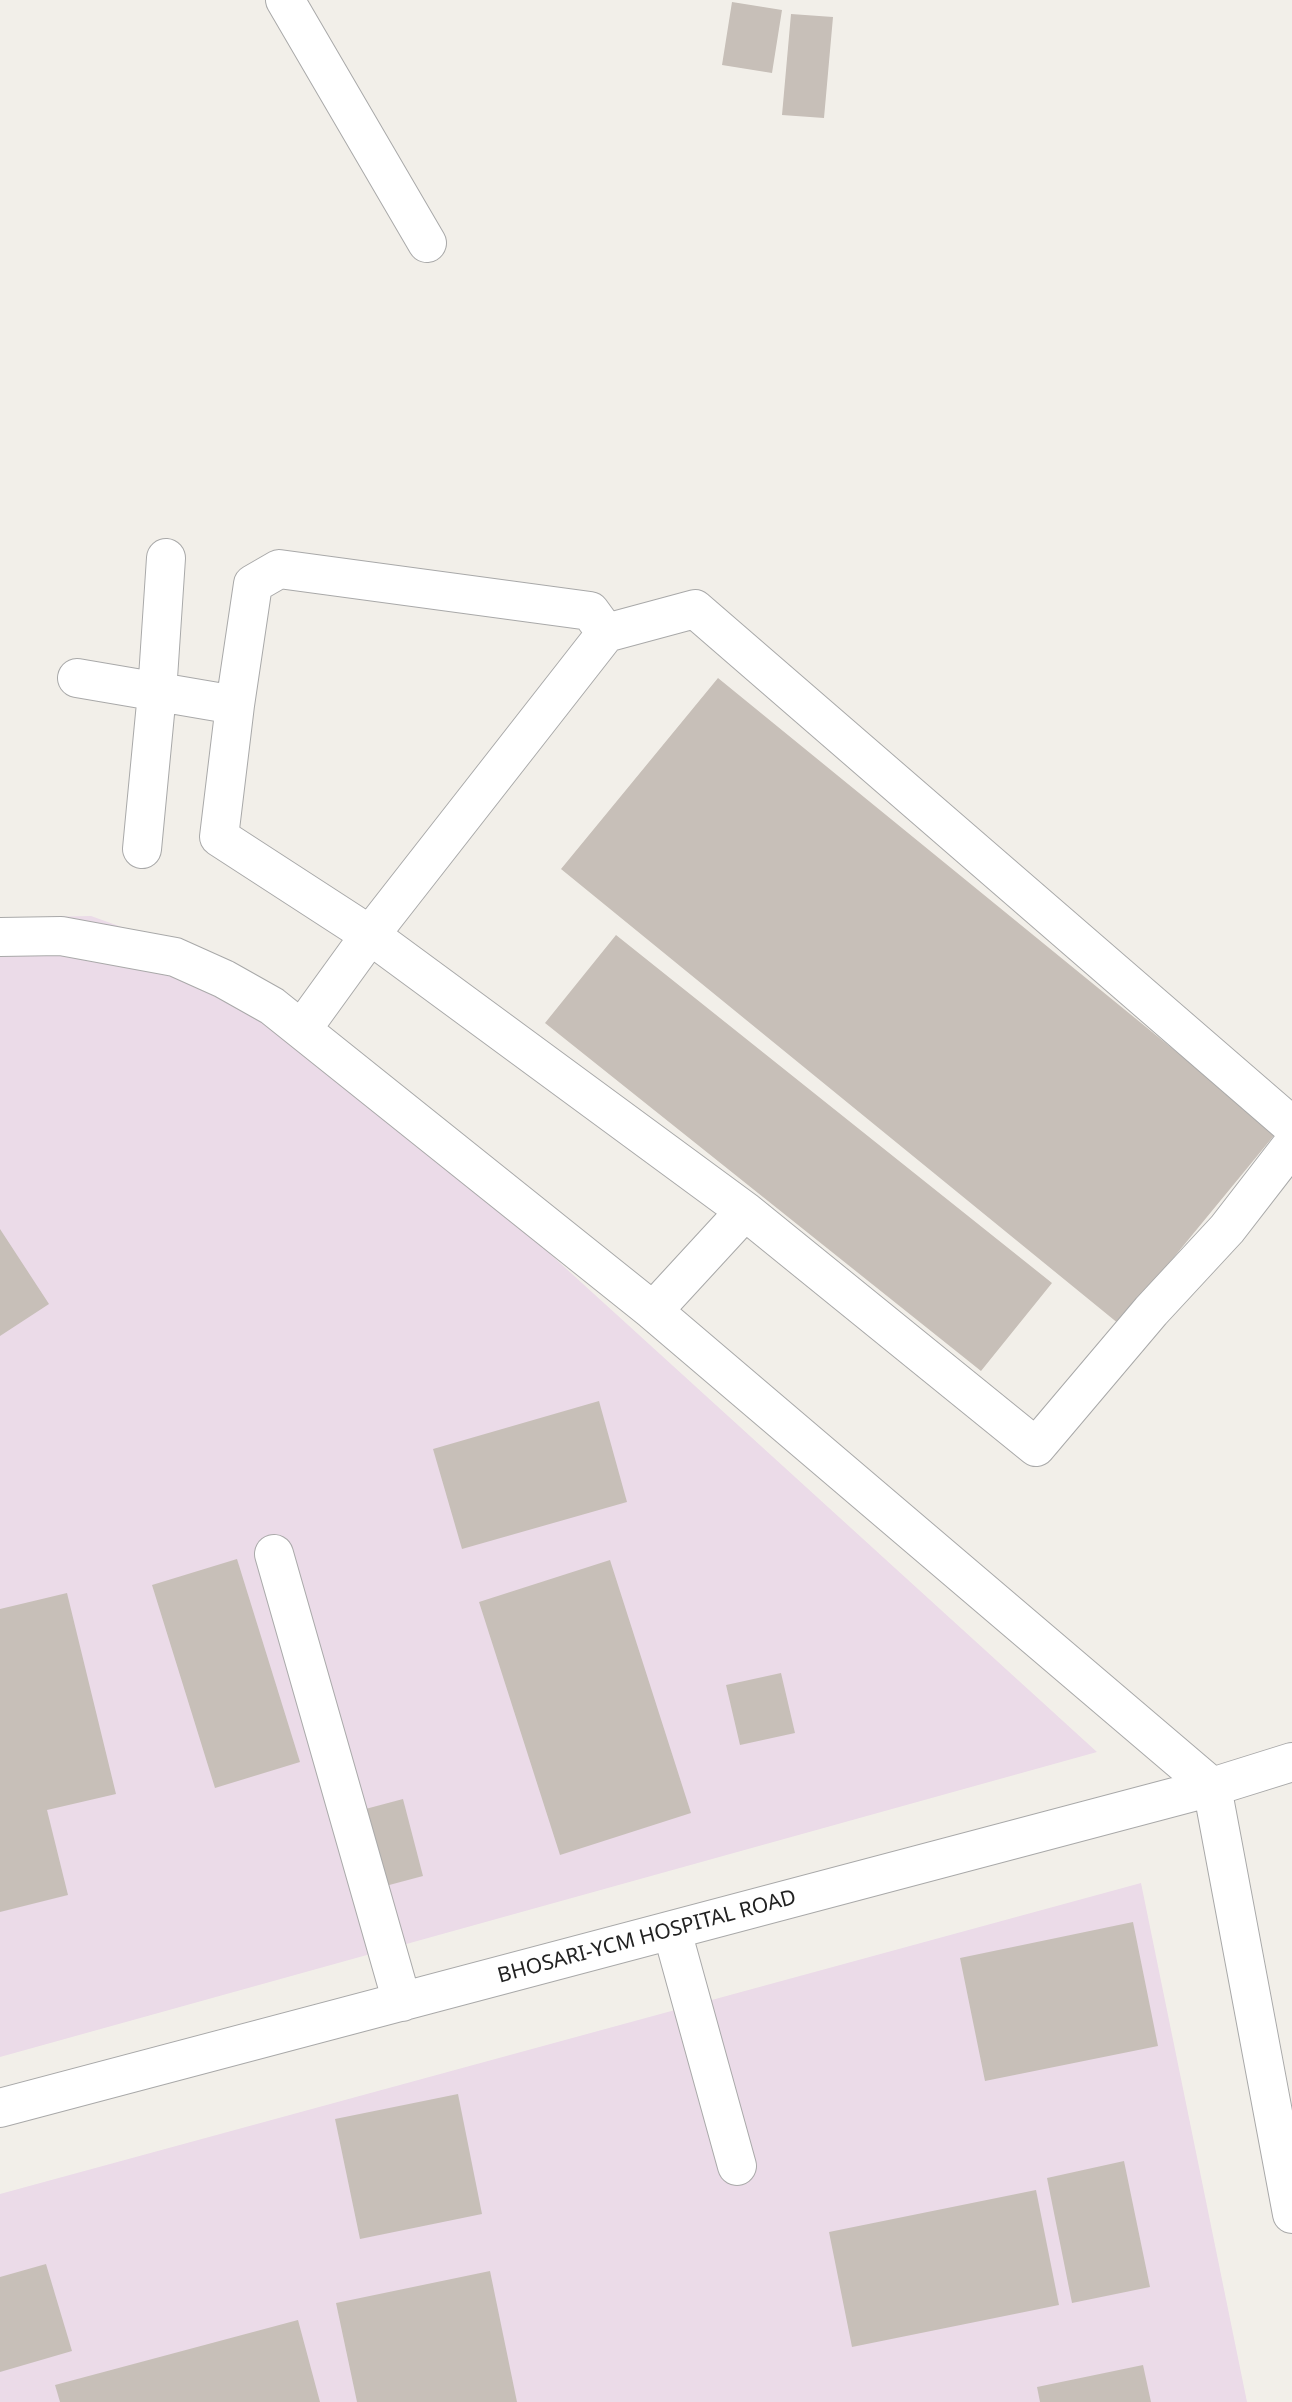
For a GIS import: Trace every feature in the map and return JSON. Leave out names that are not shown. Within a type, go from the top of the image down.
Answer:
[{"type":"street","points":[[285,0],[427,243]]},
{"type":"street","points":[[142,849],[157,693],[166,558]]},
{"type":"street","points":[[606,632],[590,611],[279,569],[253,584],[219,837],[370,935],[745,1211],[1036,1447],[1151,1311],[1227,1228],[1292,1145]]},
{"type":"street","points":[[302,1029],[370,935],[606,632],[695,609],[1292,1126]]},
{"type":"street","points":[[77,678],[235,705]]},
{"type":"street","points":[[0,937],[61,936],[175,957],[224,979],[272,1006],[653,1311],[1213,1787],[1284,2120],[1292,2214]]},
{"type":"street","points":[[653,1311],[745,1211]]},
{"type":"street","points":[[274,1555],[402,2002]]},
{"type":"street","name":"BHOSARI-YCM HOSPITAL ROAD","points":[[0,2108],[1213,1787],[1292,1762]]},
{"type":"street","points":[[671,1931],[737,2166]]},
{"type":"shaded area","points":[[91,916],[236,968],[1097,1752],[0,2057],[0,918]]},
{"type":"shaded area","points":[[1141,1883],[1247,2402],[0,2402],[0,2194]]},
{"type":"building","points":[[732,2],[782,10],[772,73],[722,65]]},
{"type":"building","points":[[791,14],[833,17],[824,118],[782,115]]},
{"type":"building","points":[[718,678],[1276,1133],[1119,1324],[561,869]]},
{"type":"building","points":[[616,935],[1052,1283],[981,1371],[545,1023]]},
{"type":"building","points":[[0,1229],[49,1304],[0,1336]]},
{"type":"building","points":[[599,1401],[627,1502],[462,1549],[433,1449]]},
{"type":"building","points":[[237,1559],[300,1762],[215,1788],[152,1585]]},
{"type":"building","points":[[610,1560],[691,1813],[560,1855],[479,1602]]},
{"type":"building","points":[[67,1593],[116,1794],[47,1810],[68,1895],[0,1912],[0,1609]]},
{"type":"building","points":[[781,1673],[795,1733],[740,1745],[726,1685]]},
{"type":"building","points":[[403,1799],[423,1876],[378,1888],[358,1811]]},
{"type":"building","points":[[1133,1922],[1158,2046],[985,2081],[960,1958]]},
{"type":"building","points":[[458,2094],[482,2214],[360,2239],[335,2119]]},
{"type":"building","points":[[1124,2161],[1150,2287],[1072,2303],[1047,2178]]},
{"type":"building","points":[[1036,2190],[1059,2305],[852,2347],[829,2232]]},
{"type":"building","points":[[46,2264],[72,2351],[0,2372],[0,2277]]},
{"type":"building","points":[[490,2271],[517,2402],[357,2402],[336,2303]]},
{"type":"building","points":[[298,2320],[320,2402],[60,2402],[55,2385]]},
{"type":"building","points":[[1143,2365],[1151,2402],[1040,2402],[1037,2387]]}]
